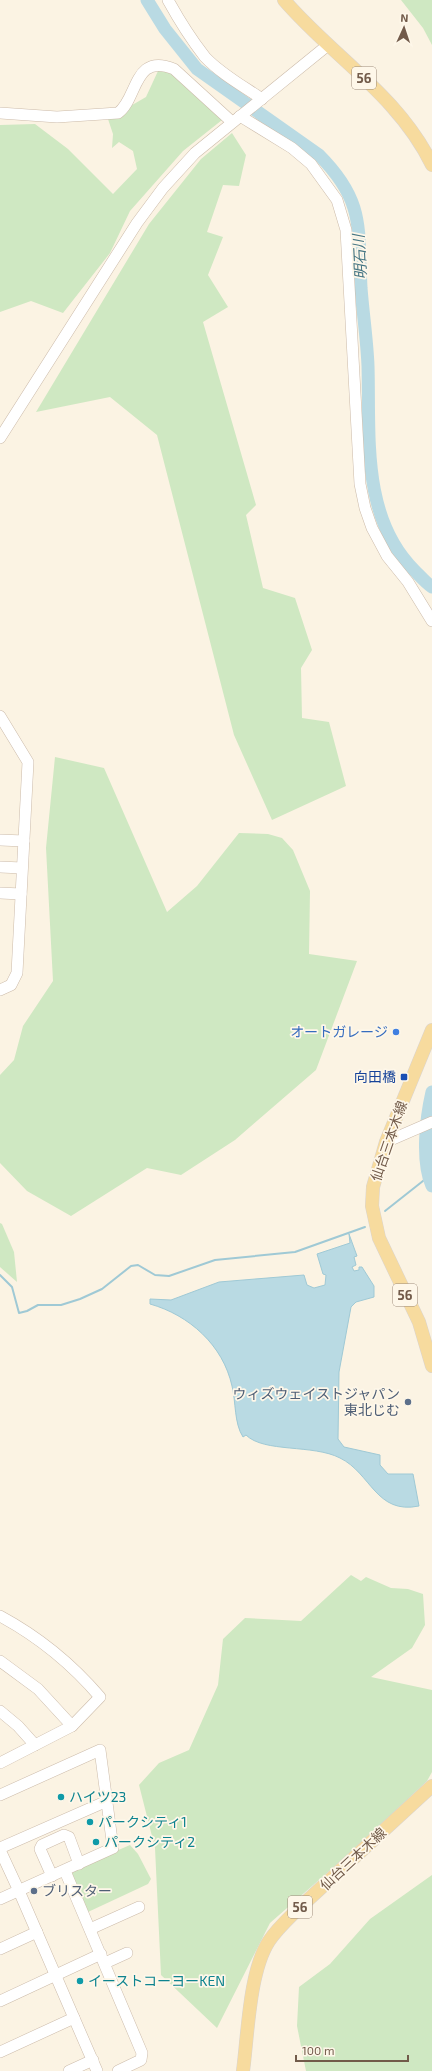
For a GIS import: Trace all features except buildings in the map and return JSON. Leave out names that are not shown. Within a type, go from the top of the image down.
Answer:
[{"type":"main road","name":"56","points":[[284,0],[328,45],[372,85],[406,121],[423,145],[432,165]]},
{"type":"main road","name":"仙台三本木線","points":[[432,1030],[386,1142],[373,1187],[372,1206],[379,1238],[419,1322],[432,1366]]},
{"type":"main road","name":"仙台三本木線","points":[[243,2071],[256,1974],[260,1958],[268,1942],[298,1909],[432,1786]]},
{"type":"street","points":[[168,0],[181,23],[206,57],[228,76],[261,100]]},
{"type":"street","points":[[0,438],[147,208],[182,166],[238,117],[328,45]]},
{"type":"street","points":[[0,113],[57,117],[118,113],[124,108],[138,78],[146,70],[153,67],[164,66],[174,69],[238,117],[292,148],[312,164],[337,200],[346,230],[360,484],[365,508],[372,528],[387,556],[408,582],[432,621]]},
{"type":"street","points":[[0,716],[28,762],[17,973],[11,985],[0,990]]},
{"type":"street","points":[[0,840],[24,841]]},
{"type":"street","points":[[0,867],[22,868]]},
{"type":"street","points":[[0,893],[21,894]]},
{"type":"street","points":[[386,1142],[432,1122]]},
{"type":"street","points":[[0,1616],[22,1628],[52,1649],[78,1672],[100,1697],[72,1726],[0,1763]]},
{"type":"street","points":[[0,1661],[38,1689],[72,1726]]},
{"type":"street","points":[[0,1711],[18,1726],[35,1745]]},
{"type":"street","points":[[0,1795],[100,1750],[114,1848],[0,1899]]},
{"type":"street","points":[[97,2071],[20,1890],[0,1849],[107,1801]]},
{"type":"street","points":[[52,1876],[40,1849],[42,1845],[64,1835],[69,1837],[79,1864]]},
{"type":"street","points":[[65,1871],[142,2052],[141,2060],[118,2071]]},
{"type":"street","points":[[90,1929],[139,1907]]},
{"type":"street","points":[[0,1949],[37,1932]]},
{"type":"street","points":[[0,2001],[56,1975],[103,1959],[127,1953]]},
{"type":"street","points":[[0,2052],[74,2018]]},
{"type":"street","points":[[69,2071],[93,2060]]},
{"type":"green space","points":[[401,0],[432,0],[432,45],[423,28]]},
{"type":"green space","points":[[168,70],[219,115],[222,120],[183,151],[130,211],[110,253],[63,313],[31,301],[0,312],[0,125],[35,124],[68,149],[113,194],[137,169],[133,151],[119,142],[112,148],[113,134],[108,119],[146,97],[158,71]]},
{"type":"green space","points":[[232,133],[246,155],[239,186],[223,185],[207,232],[223,237],[208,275],[228,307],[203,322],[256,505],[246,515],[263,588],[295,598],[312,650],[301,668],[302,718],[329,722],[346,786],[272,820],[234,735],[157,435],[110,397],[36,412],[149,224],[201,159]]},
{"type":"green space","points":[[55,757],[104,768],[167,912],[197,886],[239,833],[268,834],[282,838],[293,850],[310,891],[309,954],[357,961],[316,1070],[235,1140],[181,1175],[147,1168],[71,1216],[27,1191],[0,1163],[0,1075],[14,1060],[23,1026],[53,981],[46,848]]},
{"type":"green space","points":[[0,1223],[2,1224],[14,1252],[17,1282],[0,1267]]},
{"type":"green space","points":[[351,1575],[361,1581],[366,1577],[391,1588],[408,1589],[423,1594],[425,1625],[412,1648],[371,1677],[432,1690],[432,1772],[427,1781],[361,1843],[270,1923],[217,2028],[161,1975],[155,1848],[139,1785],[159,1763],[189,1750],[218,1685],[223,1639],[245,1618],[301,1621]]},
{"type":"green space","points":[[130,1845],[138,1854],[151,1879],[148,1884],[88,1912],[70,1871]]},
{"type":"green space","points":[[432,1875],[432,2071],[306,2071],[297,2026],[299,1987],[330,1964],[370,1919]]},
{"type":"water","points":[[349,1234],[357,1256],[354,1257],[356,1265],[352,1267],[354,1271],[359,1270],[359,1267],[362,1267],[374,1286],[374,1297],[356,1302],[351,1307],[339,1372],[338,1439],[344,1447],[380,1455],[380,1465],[388,1474],[413,1474],[419,1506],[405,1507],[393,1504],[383,1499],[351,1465],[340,1458],[316,1451],[264,1444],[254,1441],[246,1435],[243,1437],[238,1425],[232,1386],[221,1357],[202,1334],[191,1324],[164,1309],[150,1304],[150,1299],[171,1300],[219,1282],[304,1275],[307,1285],[314,1288],[325,1285],[326,1275],[323,1274],[317,1254],[350,1243]]},
{"type":"waterway","name":"明石川","points":[[147,0],[165,29],[197,69],[319,155],[334,171],[345,187],[352,201],[359,232],[361,288],[368,366],[369,447],[377,501],[385,526],[397,549],[414,570],[432,587]]},
{"type":"waterway","name":"明石川","points":[[432,1092],[426,1127],[427,1164],[432,1186]]},
{"type":"waterway","points":[[385,1211],[428,1177]]},
{"type":"waterway","points":[[0,1275],[12,1287],[19,1313],[27,1311],[38,1305],[61,1305],[80,1299],[102,1289],[131,1266],[138,1265],[155,1275],[169,1276],[215,1260],[295,1252],[365,1227]]},
{"type":"place","name":"オートガレージ","points":[[396,1032]]},
{"type":"place","name":"向田橋","points":[[404,1077]]},
{"type":"place","name":"ウィズウェイストジャパン 東北じむ","points":[[408,1402]]},
{"type":"place","name":"ハイツ23","points":[[61,1797]]},
{"type":"place","name":"パークシティ1","points":[[90,1822]]},
{"type":"place","name":"パークシティ2","points":[[96,1842]]},
{"type":"place","name":"ブリスター","points":[[34,1891]]},
{"type":"place","name":"イーストコーヨーKEN","points":[[80,1981]]}]
